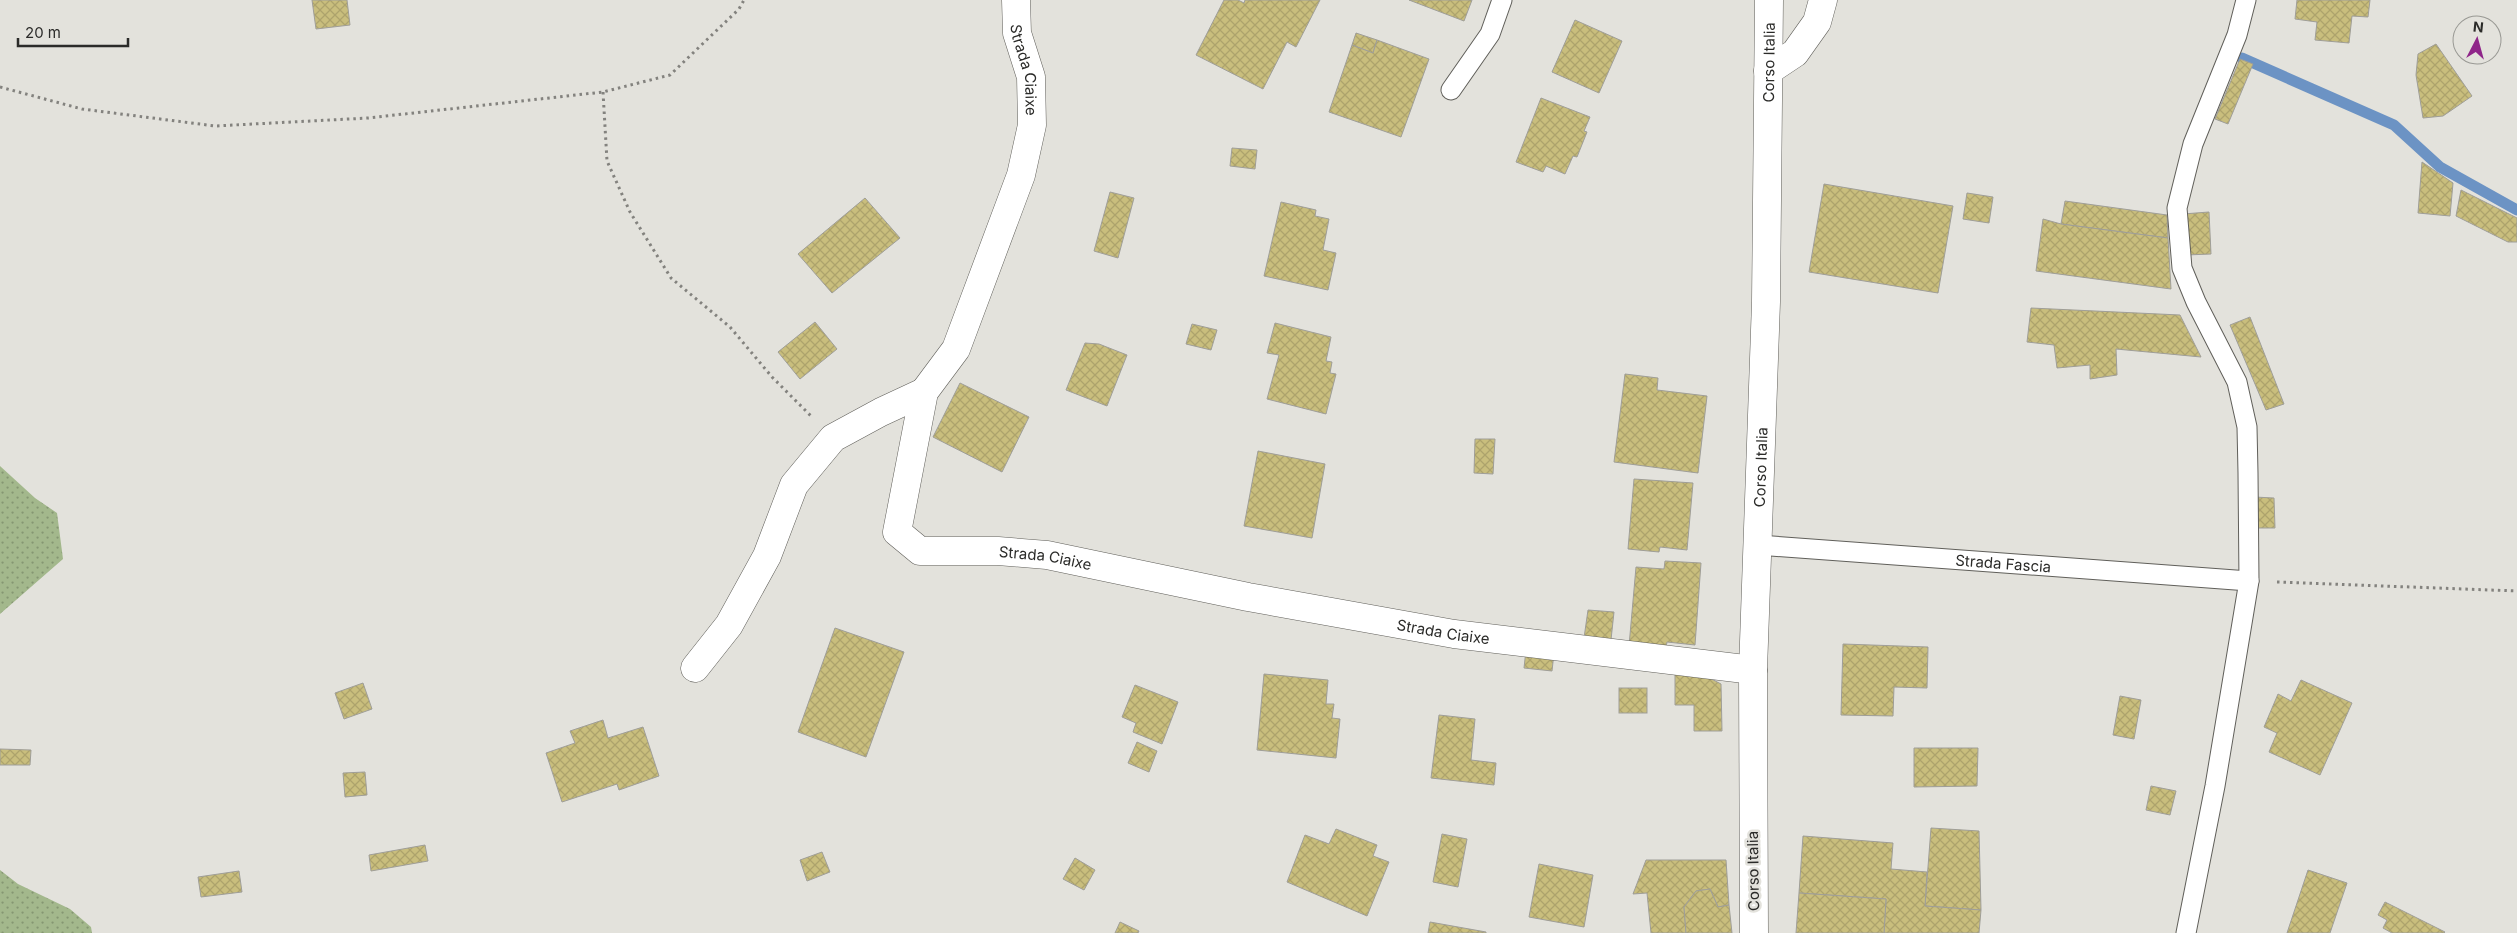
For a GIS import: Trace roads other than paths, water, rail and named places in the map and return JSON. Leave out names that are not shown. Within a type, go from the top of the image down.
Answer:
[{"type":"street","name":"Strada Ciaixe","points":[[1016,0],[1017,33],[1032,77],[1032,125],[1021,176],[956,349],[924,392],[897,532],[920,551],[998,551],[1047,555],[1248,597],[1454,634],[1753,670]]},
{"type":"street","name":"Corso Italia","points":[[1754,933],[1753,670],[1766,302],[1769,0]]},
{"type":"street","points":[[1768,71],[1795,53],[1817,22],[1823,0]]},
{"type":"street","points":[[696,668],[729,625],[767,556],[794,485],[833,438],[881,412],[924,392]]},
{"type":"lane","points":[[1451,90],[1490,34],[1502,0]]},
{"type":"lane","points":[[2186,933],[2215,786],[2248,581],[2247,427],[2237,382],[2196,302],[2182,268],[2177,208],[2193,144],[2237,35],[2246,0]]},
{"type":"lane","name":"Strada Fascia","points":[[1758,545],[2248,581]]},
{"type":"waterway","points":[[2242,58],[2394,125],[2440,167],[2517,210]]}]
